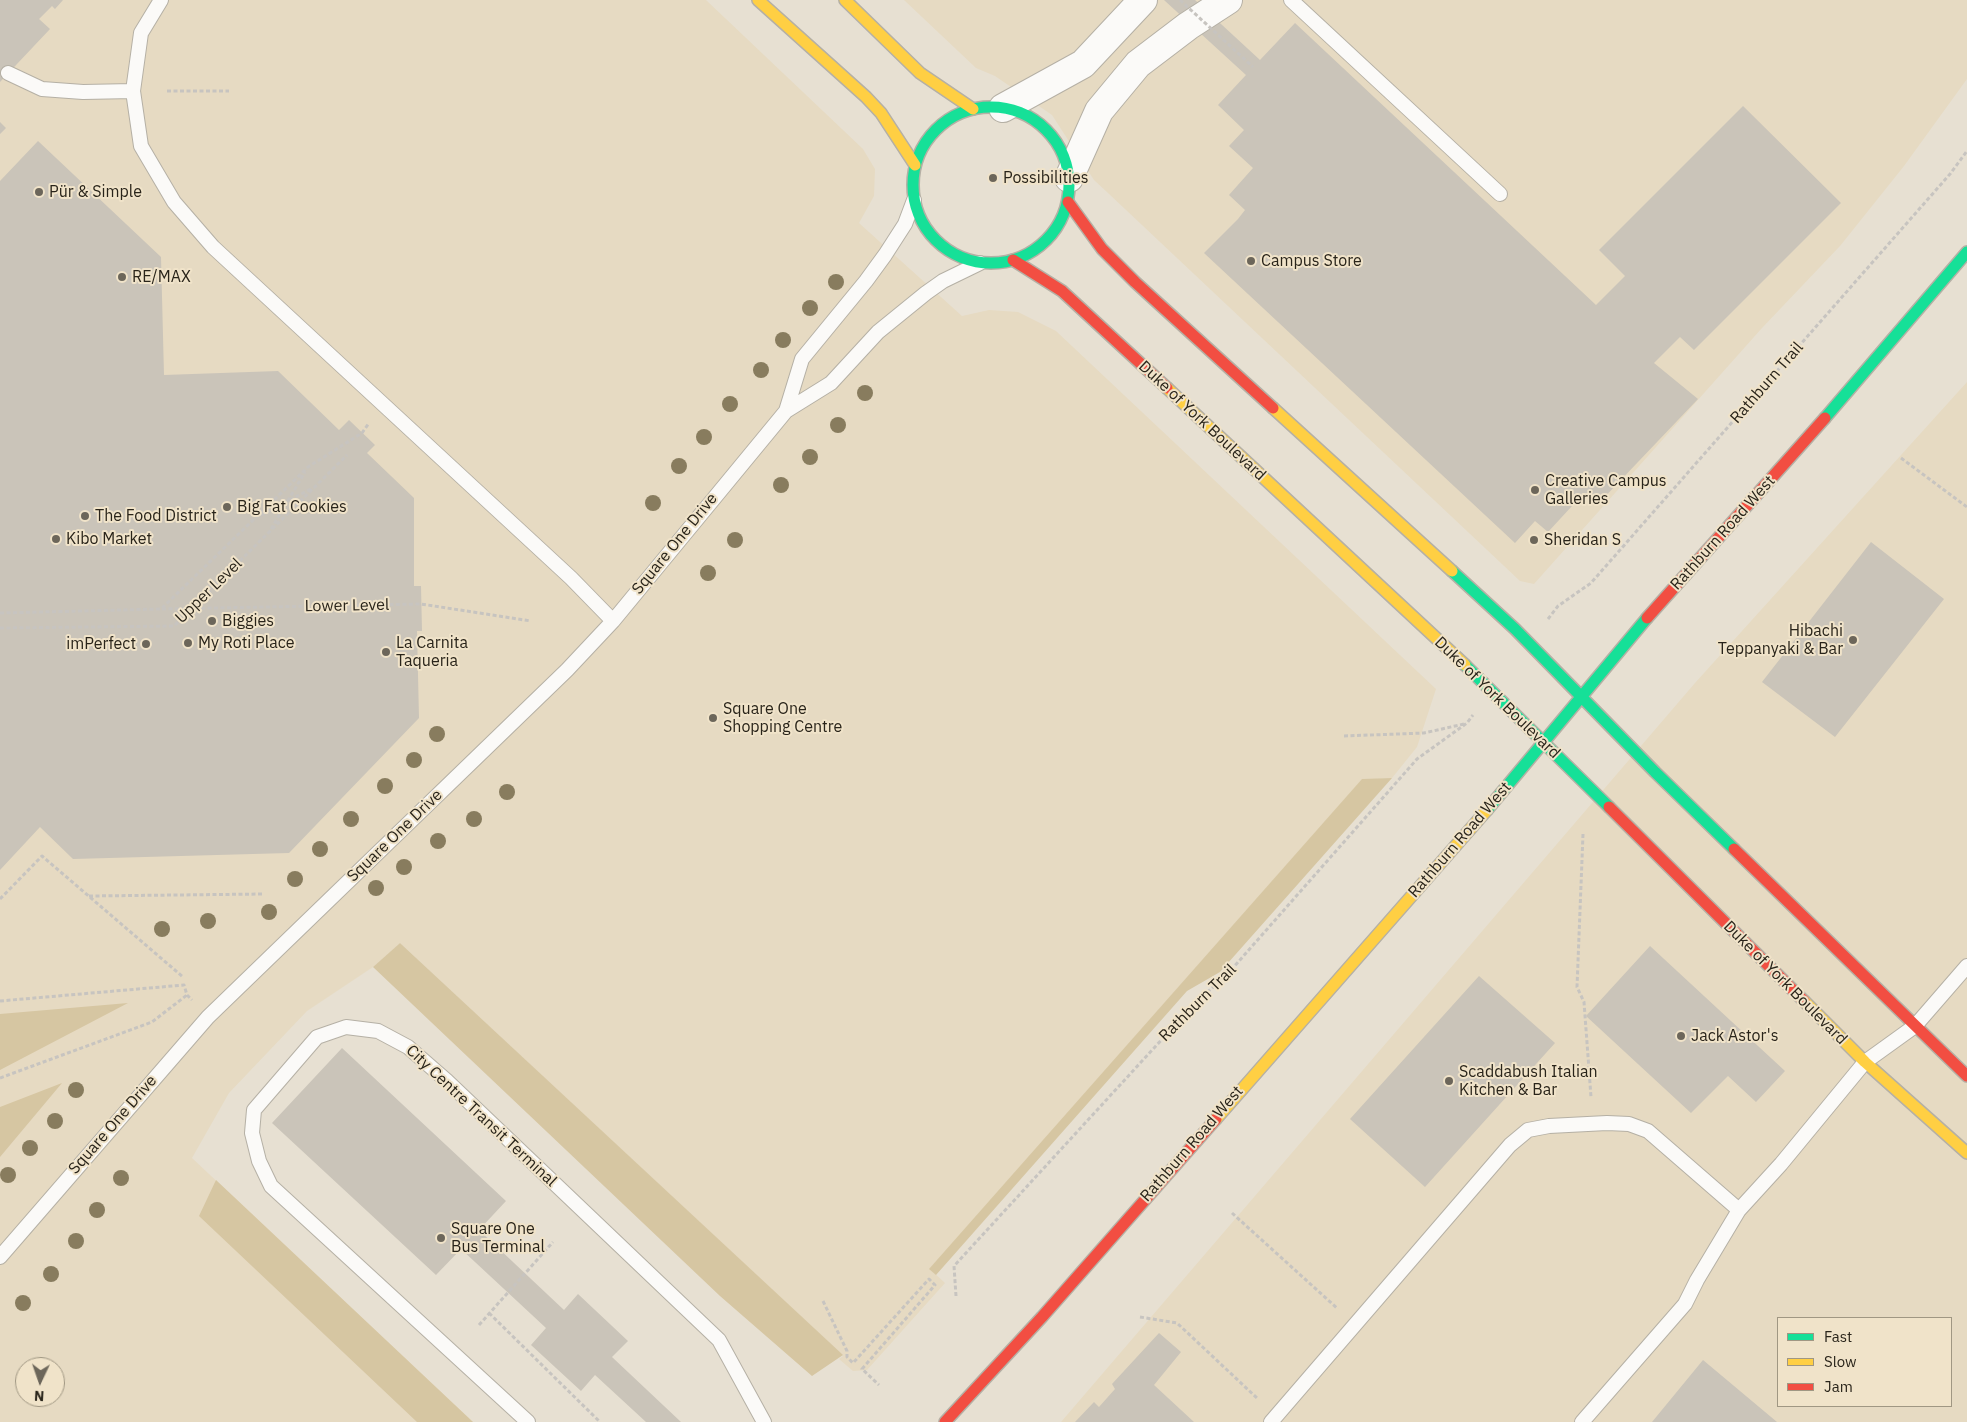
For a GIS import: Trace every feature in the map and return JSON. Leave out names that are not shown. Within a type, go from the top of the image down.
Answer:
[{"type":"street","points":[[758,0],[866,97],[880,113],[916,165]]},
{"type":"street","points":[[845,0],[920,73],[973,109]]},
{"type":"street","points":[[1003,108],[1083,64],[1142,0]]},
{"type":"street","points":[[1228,0],[1188,26],[1138,64],[1099,111],[1069,190],[1057,228],[1038,248],[1013,260],[997,263],[980,263],[957,256],[937,242],[922,223],[914,200],[916,165],[927,140],[947,120],[973,109],[1003,108],[1027,116],[1048,132],[1063,153],[1069,190],[1102,249],[1135,282],[1515,628],[1655,772],[1967,1076]]},
{"type":"street","name":"Rathburn Road West","points":[[945,1422],[1042,1317],[1499,796],[1625,642],[1865,373],[1967,252]]},
{"type":"street","name":"Duke of York Boulevard","points":[[1013,260],[1062,291],[1478,677],[1865,1062],[1967,1153]]},
{"type":"lane","points":[[161,0],[141,34],[133,90],[141,146],[174,202],[214,247],[571,578],[613,621]]},
{"type":"lane","points":[[1291,0],[1500,194]]},
{"type":"lane","points":[[8,73],[42,89],[83,92],[133,90]]},
{"type":"lane","name":"Square One Drive","points":[[786,411],[802,359],[866,281],[905,224],[914,200]]},
{"type":"lane","name":"Square One Drive","points":[[0,1257],[208,1017],[567,670],[613,621],[786,411],[831,383],[878,332],[926,293],[943,281],[980,263]]},
{"type":"lane","points":[[1582,1422],[1685,1304],[1697,1280],[1740,1210],[1781,1164],[1865,1062],[1915,1026],[1967,966]]},
{"type":"lane","name":"City Centre Transit Terminal","points":[[528,1422],[271,1186],[259,1161],[252,1133],[254,1110],[317,1038],[346,1027],[378,1031],[408,1047],[447,1081],[719,1340],[764,1422]]},
{"type":"lane","points":[[1271,1422],[1510,1144],[1528,1130],[1549,1126],[1607,1123],[1629,1124],[1642,1128],[1648,1131],[1740,1210]]},
{"type":"path","points":[[1180,0],[1253,67]]},
{"type":"path","points":[[167,91],[229,91]]},
{"type":"path","name":"Rathburn Trail","points":[[1558,606],[1591,584],[1950,174],[1967,151]]},
{"type":"path","points":[[161,610],[308,467],[362,433],[382,402]]},
{"type":"path","name":"Upper Level","points":[[0,628],[174,626],[347,455]]},
{"type":"path","points":[[1900,458],[1967,507]]},
{"type":"path","points":[[269,533],[308,467]]},
{"type":"path","points":[[257,516],[318,485]]},
{"type":"path","name":"Lower Level","points":[[0,613],[421,604],[532,621]]},
{"type":"path","name":"Rathburn Trail","points":[[956,1296],[954,1266],[1198,1000],[1225,977],[1417,759],[1467,723],[1424,733],[1344,736]]},
{"type":"path","points":[[1583,834],[1577,987],[1584,1002],[1591,1097]]},
{"type":"path","points":[[0,899],[42,856],[183,977]]},
{"type":"path","points":[[88,896],[263,894]]},
{"type":"path","points":[[0,1001],[184,986],[187,995],[152,1022],[0,1078]]},
{"type":"path","points":[[1232,1213],[1339,1309]]},
{"type":"path","points":[[479,1325],[553,1242]]},
{"type":"path","points":[[823,1301],[847,1351],[847,1357],[854,1363],[929,1279],[935,1285],[862,1369],[879,1385]]},
{"type":"path","points":[[490,1313],[600,1422]]},
{"type":"path","points":[[1140,1317],[1177,1323],[1259,1400]]},
{"type":"shaded area","name":"Square One Shopping Centre","points":[[0,0],[706,0],[863,149],[875,169],[874,196],[859,223],[962,316],[989,310],[1018,312],[1056,331],[1436,689],[1417,747],[1392,778],[1362,780],[930,1269],[945,1283],[867,1370],[853,1371],[839,1359],[843,1356],[400,943],[373,967],[307,1011],[229,1093],[192,1158],[473,1422],[0,1422]]},
{"type":"shaded area","points":[[904,0],[1967,0],[1967,79],[1904,166],[1840,246],[1762,328],[1534,584],[1520,581],[1094,180],[1052,115],[995,76],[976,68]]},
{"type":"shaded area","points":[[1967,382],[1967,1422],[1061,1422],[1695,683]]},
{"type":"shaded area","points":[[1392,778],[1220,972],[1187,991],[936,1275],[929,1269],[1362,779]]},
{"type":"shaded area","points":[[400,943],[843,1355],[812,1376],[720,1296],[373,967]]},
{"type":"shaded area","points":[[128,1003],[0,1070],[0,1014]]},
{"type":"shaded area","points":[[62,1083],[0,1157],[0,1107]]},
{"type":"shaded area","points":[[216,1180],[473,1422],[417,1422],[199,1216]]},
{"type":"building","points":[[0,0],[63,0],[55,9],[52,6],[39,19],[50,29],[0,82]]},
{"type":"building","points":[[1164,0],[1195,0],[1260,60],[1295,23],[1596,305],[1625,276],[1599,250],[1743,106],[1841,203],[1694,350],[1680,337],[1654,363],[1698,399],[1597,505],[1584,493],[1548,532],[1535,521],[1515,543],[1204,253],[1245,210],[1229,195],[1253,168],[1229,146],[1244,130],[1218,105],[1246,75]]},
{"type":"building","points":[[0,122],[6,128],[0,134]]},
{"type":"building","points":[[38,141],[161,257],[164,375],[278,371],[339,430],[349,420],[375,445],[367,453],[414,498],[414,586],[421,586],[422,631],[417,631],[419,718],[289,853],[73,859],[40,827],[0,870],[0,181]]},
{"type":"building","name":"Hibachi Teppanyaki & Bar","points":[[1871,542],[1944,599],[1835,737],[1762,682]]},
{"type":"building","points":[[1650,946],[1785,1071],[1756,1102],[1728,1076],[1691,1113],[1586,1016]]},
{"type":"building","points":[[1479,976],[1555,1043],[1425,1187],[1350,1119]]},
{"type":"building","points":[[342,1048],[506,1201],[479,1230],[564,1310],[578,1294],[628,1341],[612,1357],[681,1422],[646,1422],[595,1375],[581,1391],[531,1345],[546,1328],[461,1249],[436,1275],[272,1123]]},
{"type":"building","points":[[1159,1333],[1181,1352],[1154,1385],[1194,1422],[1075,1422],[1094,1402],[1099,1407],[1115,1389],[1112,1384]]},
{"type":"building","points":[[1703,1360],[1777,1422],[1652,1422]]},
{"type":"traffic: fast","points":[[991,107],[1021,113],[1046,130],[1063,155],[1069,185],[1063,215],[1046,240],[1021,257],[991,263],[961,257],[936,240],[919,215],[913,185],[919,155],[936,130],[961,113],[991,107]]},
{"type":"traffic: fast","points":[[1825,418],[1967,252]]},
{"type":"traffic: fast","points":[[1452,571],[1515,629],[1655,772],[1734,849]]},
{"type":"traffic: fast","points":[[1487,810],[1647,618]]},
{"type":"traffic: fast","points":[[1465,665],[1609,807]]},
{"type":"traffic: slow","points":[[758,0],[866,97],[881,113],[915,165]]},
{"type":"traffic: slow","points":[[845,0],[920,73],[973,109]]},
{"type":"traffic: slow","points":[[1167,388],[1465,665]]},
{"type":"traffic: slow","points":[[1273,408],[1452,571]]},
{"type":"traffic: slow","points":[[1216,1119],[1487,810]]},
{"type":"traffic: slow","points":[[1804,1001],[1865,1062],[1967,1153]]},
{"type":"traffic: jam","points":[[1068,202],[1102,249],[1135,282],[1273,408]]},
{"type":"traffic: jam","points":[[1013,260],[1062,291],[1167,388]]},
{"type":"traffic: jam","points":[[1647,618],[1825,418]]},
{"type":"traffic: jam","points":[[1609,807],[1804,1001]]},
{"type":"traffic: jam","points":[[1734,849],[1967,1076]]},
{"type":"traffic: jam","points":[[945,1422],[1042,1317],[1216,1119]]},
{"type":"place","name":"Possibilities","points":[[993,178]]},
{"type":"place","name":"Pür & Simple","points":[[39,192]]},
{"type":"place","name":"Campus Store","points":[[1251,261]]},
{"type":"place","name":"RE/MAX","points":[[122,277]]},
{"type":"place","name":"Creative Campus Galleries","points":[[1535,490]]},
{"type":"place","name":"Big Fat Cookies","points":[[227,507]]},
{"type":"place","name":"The Food District","points":[[85,516]]},
{"type":"place","name":"Kibo Market","points":[[56,539]]},
{"type":"place","name":"Sheridan S","points":[[1534,540]]},
{"type":"place","name":"Biggies","points":[[212,621]]},
{"type":"place","name":"Hibachi Teppanyaki & Bar","points":[[1853,640]]},
{"type":"place","name":"My Roti Place","points":[[188,643]]},
{"type":"place","name":"imPerfect","points":[[146,644]]},
{"type":"place","name":"La Carnita Taqueria","points":[[386,652]]},
{"type":"place","name":"Square One Shopping Centre","points":[[713,718]]},
{"type":"place","name":"Jack Astor's","points":[[1681,1036]]},
{"type":"place","name":"Scaddabush Italian Kitchen & Bar","points":[[1449,1081]]},
{"type":"place","name":"Square One Bus Terminal","points":[[441,1238]]}]
